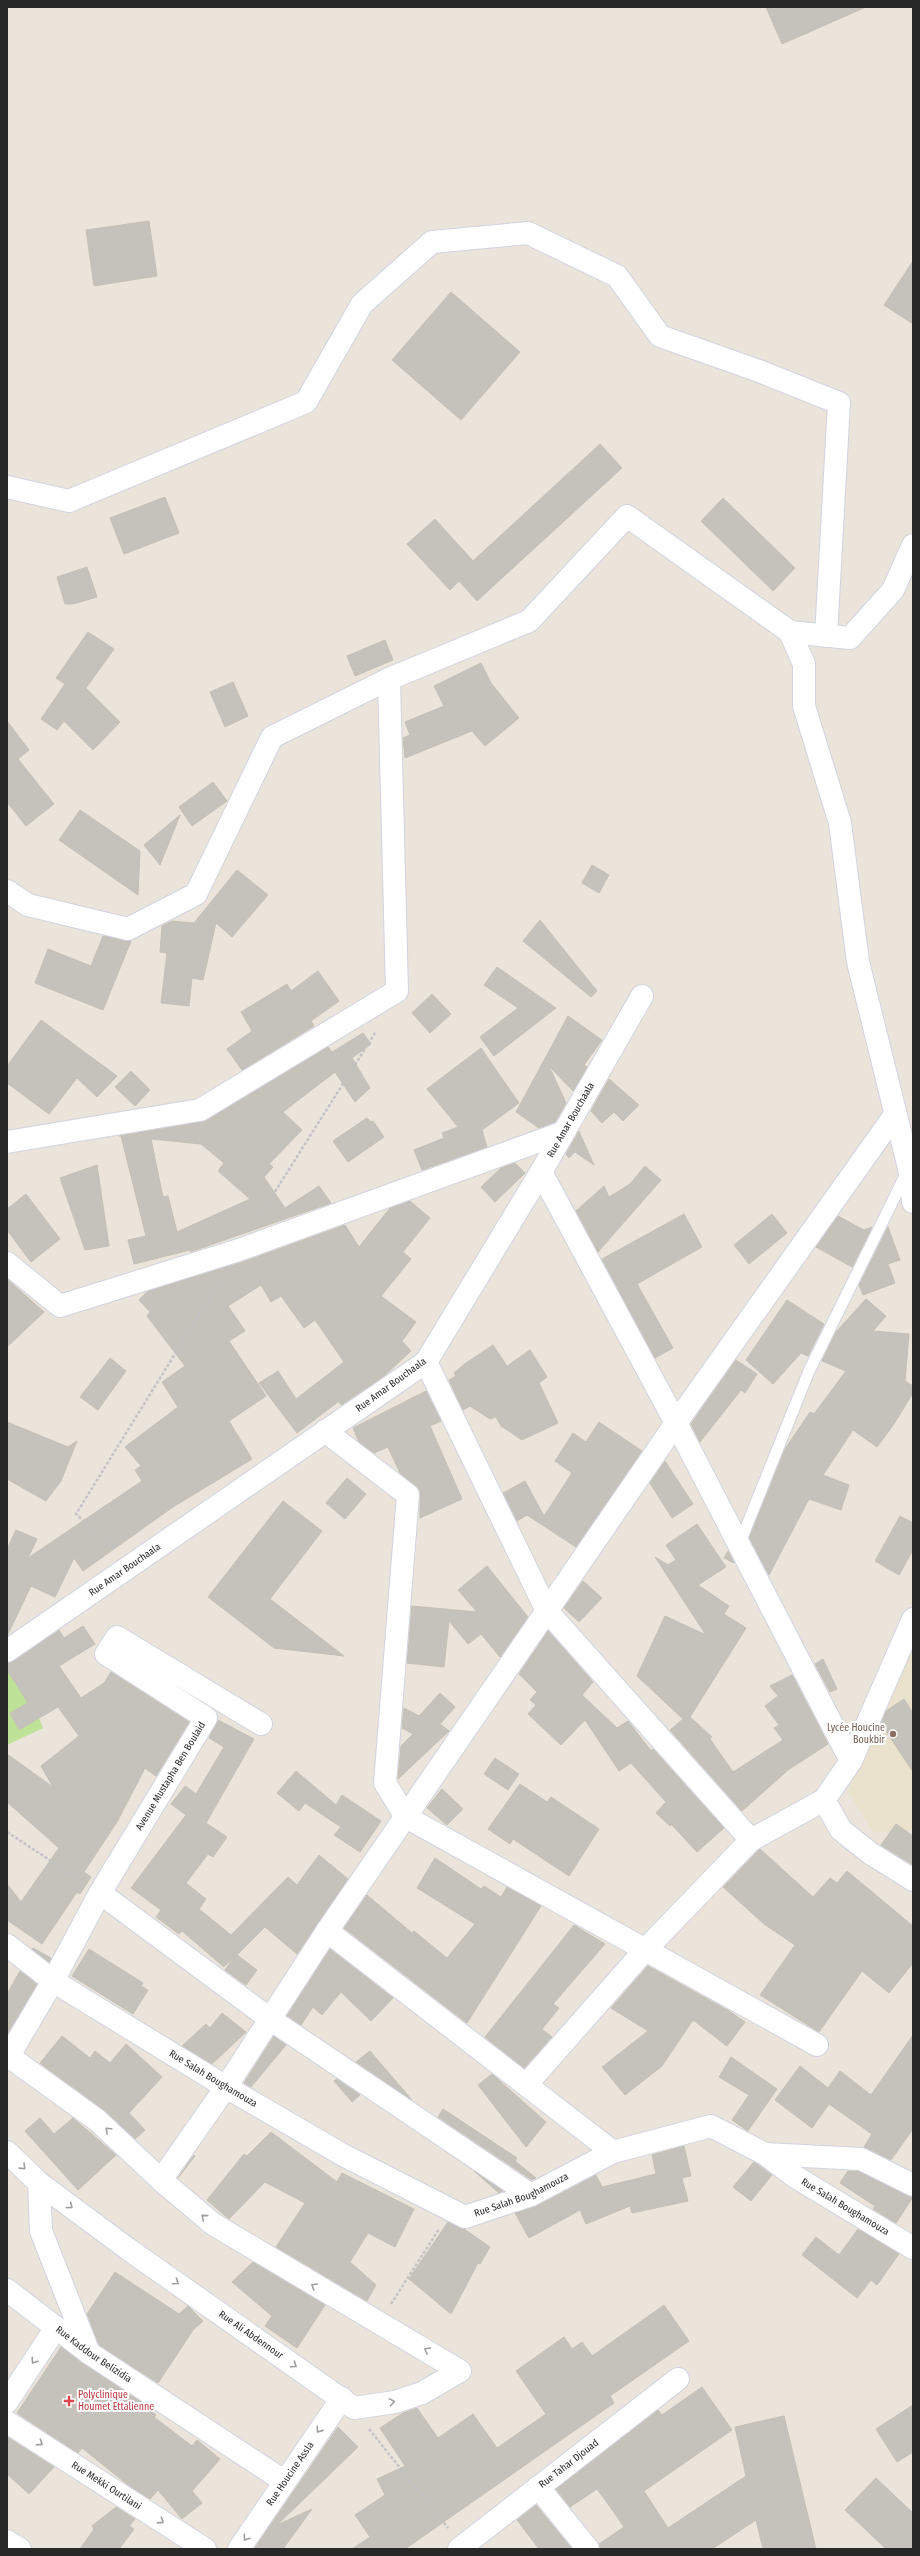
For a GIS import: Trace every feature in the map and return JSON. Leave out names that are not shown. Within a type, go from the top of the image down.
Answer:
[{"type":"street","points":[[7,487],[69,501],[306,402],[362,304],[432,242],[528,233],[617,276],[660,336],[759,371],[840,403],[826,636]]},
{"type":"street","points":[[7,891],[28,905],[128,929],[196,894],[272,737],[389,679],[528,621],[627,516],[790,632],[826,636],[850,638],[893,590],[913,545]]},
{"type":"street","points":[[790,632],[804,664],[804,706],[840,823],[858,962],[894,1116],[909,1168],[913,1202]]},
{"type":"street","points":[[7,1142],[200,1110],[396,991],[389,679]]},
{"type":"street","name":"Rue Amar Bouchaala","points":[[7,1650],[426,1362],[541,1172],[642,996]]},
{"type":"street","points":[[161,2180],[226,2087],[327,1932],[676,1423],[894,1116]]},
{"type":"street","points":[[7,1263],[60,1306],[239,1250],[564,1132]]},
{"type":"street","points":[[541,1172],[676,1423],[851,1761]]},
{"type":"street","points":[[426,1362],[547,1611],[751,1840]]},
{"type":"street","points":[[325,1431],[408,1495],[385,1783],[406,1817],[817,2045]]},
{"type":"street","points":[[526,2085],[645,1950],[751,1840],[824,1800],[851,1761],[913,1620]]},
{"type":"street","name":"Avenue Mustapha Ben Boulaid","points":[[8,2057],[53,1981],[100,1893],[206,1718],[106,1654],[117,1637],[261,1724]]},
{"type":"street","points":[[824,1800],[841,1830],[870,1853],[913,1880]]},
{"type":"street","points":[[100,1893],[270,2019],[531,2195]]},
{"type":"street","points":[[327,1932],[613,2152]]},
{"type":"street","name":"Rue Salah Boughamouza","points":[[7,1945],[53,1981],[226,2087],[343,2155],[465,2217],[531,2195],[613,2152],[711,2126],[765,2154],[794,2176],[913,2248]]},
{"type":"street","points":[[8,2057],[97,2120],[161,2180],[213,2224],[460,2371],[422,2393],[402,2400],[348,2403]]},
{"type":"street","name":"Rue Ali Abdennour","points":[[7,2152],[39,2183],[128,2249],[348,2403]]},
{"type":"street","points":[[765,2154],[861,2160],[913,2185]]},
{"type":"street","points":[[39,2183],[41,2231],[89,2353]]},
{"type":"street","name":"Rue Kaddour Belizidia","points":[[7,2290],[55,2329],[89,2353],[284,2481]]},
{"type":"street","points":[[7,2402],[55,2329]]},
{"type":"street","name":"Rue Tahar Djouad","points":[[462,2548],[678,2379]]},
{"type":"street","name":"Rue Houcine Assla","points":[[239,2549],[284,2481],[348,2403]]},
{"type":"street","name":"Rue Mekki Ourtilani","points":[[7,2422],[205,2549]]},
{"type":"street","points":[[538,2488],[588,2549]]},
{"type":"street","points":[[7,2541],[20,2549]]},
{"type":"lane","points":[[739,1545],[809,1371],[909,1168]]},
{"type":"path","points":[[257,1220],[377,1028],[360,1012]]},
{"type":"path","points":[[131,1565],[76,1514],[239,1250]]},
{"type":"path","points":[[7,1832],[100,1893]]},
{"type":"path","points":[[379,2323],[451,2211]]},
{"type":"path","points":[[348,2403],[462,2548]]},
{"type":"shaded area","name":"Lycée Houcine Boukbir","points":[[913,1645],[913,1831],[873,1832],[848,1791]]},
{"type":"green space","points":[[16,1657],[43,1728],[7,1745],[7,1663]]},
{"type":"building","points":[[766,7],[866,7],[782,44]]},
{"type":"building","points":[[149,221],[157,276],[94,286],[86,230]]},
{"type":"building","points":[[913,261],[913,324],[884,305]]},
{"type":"building","points":[[451,292],[520,352],[461,420],[392,360]]},
{"type":"building","points":[[600,444],[622,468],[477,601],[459,581],[450,590],[407,544],[435,519],[473,561]]},
{"type":"building","points":[[165,497],[179,533],[124,554],[110,518]]},
{"type":"building","points":[[723,498],[795,568],[773,591],[701,521]]},
{"type":"building","points":[[87,567],[97,597],[73,604],[65,604],[57,577]]},
{"type":"building","points":[[88,632],[114,649],[86,688],[120,722],[93,750],[64,721],[57,730],[41,719],[65,684],[56,678]]},
{"type":"building","points":[[385,640],[393,660],[355,676],[347,656]]},
{"type":"building","points":[[481,663],[491,683],[519,718],[485,746],[472,731],[405,758],[403,738],[410,735],[405,722],[444,706],[434,686]]},
{"type":"building","points":[[233,682],[248,716],[225,727],[210,692]]},
{"type":"building","points":[[7,721],[29,750],[18,759],[54,804],[26,826],[7,802]]},
{"type":"building","points":[[213,782],[227,801],[192,826],[179,807]]},
{"type":"building","points":[[80,810],[140,851],[138,895],[59,840]]},
{"type":"building","points":[[180,815],[160,865],[144,845]]},
{"type":"building","points":[[592,865],[609,875],[599,893],[582,883]]},
{"type":"building","points":[[237,870],[268,895],[232,937],[216,923],[203,980],[192,978],[189,1006],[161,1003],[167,953],[160,952],[162,926],[172,921],[194,923]]},
{"type":"building","points":[[540,920],[597,991],[591,997],[523,941]]},
{"type":"building","points":[[103,936],[131,941],[103,1010],[35,983],[48,949],[91,966]]},
{"type":"building","points":[[497,967],[556,1008],[494,1056],[480,1037],[518,1008],[484,985]]},
{"type":"building","points":[[318,971],[339,1001],[311,1021],[314,1026],[242,1070],[227,1049],[252,1031],[241,1012],[287,984],[291,991]]},
{"type":"building","points":[[432,994],[451,1014],[430,1033],[412,1013]]},
{"type":"building","points":[[568,1016],[602,1040],[584,1065],[587,1067],[573,1091],[549,1066],[566,1103],[555,1122],[539,1128],[516,1112]]},
{"type":"building","points":[[41,1020],[117,1076],[97,1097],[77,1078],[49,1114],[7,1083],[7,1066]]},
{"type":"building","points":[[363,1033],[371,1044],[352,1058],[370,1088],[355,1102],[335,1072],[283,1112],[302,1130],[269,1164],[273,1167],[264,1177],[285,1208],[319,1186],[331,1203],[190,1252],[194,1249],[134,1264],[128,1240],[146,1236],[121,1136],[119,1136],[206,1121],[328,1047],[332,1052]],"holes":[[[151,1139],[201,1144],[224,1163],[218,1171],[250,1199],[177,1232],[168,1196],[163,1197]]]},
{"type":"building","points":[[481,1048],[519,1103],[482,1130],[487,1147],[422,1170],[414,1150],[444,1138],[442,1133],[458,1127],[427,1089]]},
{"type":"building","points":[[131,1071],[150,1090],[135,1106],[115,1087]]},
{"type":"building","points":[[609,1079],[639,1105],[623,1121],[614,1112],[602,1123],[591,1111]]},
{"type":"building","points":[[367,1118],[371,1122],[373,1121],[384,1137],[348,1162],[333,1141]]},
{"type":"building","points":[[579,1131],[594,1165],[575,1152],[569,1158],[566,1154]]},
{"type":"building","points":[[515,1163],[525,1173],[495,1202],[481,1187],[501,1168]]},
{"type":"building","points":[[97,1165],[109,1246],[85,1250],[60,1178]]},
{"type":"building","points":[[645,1166],[661,1180],[598,1252],[576,1211],[604,1186],[609,1197],[630,1184]]},
{"type":"building","points":[[26,1194],[60,1239],[31,1262],[7,1230],[7,1209]]},
{"type":"building","points":[[410,1201],[430,1218],[403,1252],[411,1259],[381,1296],[416,1322],[402,1341],[411,1351],[384,1376],[341,1405],[339,1401],[297,1433],[259,1383],[278,1371],[296,1399],[344,1362],[315,1320],[304,1328],[281,1296],[271,1302],[261,1285],[228,1306],[245,1331],[229,1341],[266,1396],[229,1421],[252,1459],[173,1507],[83,1571],[74,1558],[55,1597],[31,1586],[7,1636],[7,1549],[16,1530],[37,1539],[28,1558],[142,1481],[135,1470],[141,1466],[125,1447],[178,1407],[162,1382],[185,1366],[147,1316],[150,1312],[139,1300],[148,1291],[243,1262],[345,1225],[359,1247],[390,1208]]},
{"type":"building","points":[[684,1214],[702,1247],[637,1284],[673,1348],[655,1358],[602,1259]]},
{"type":"building","points":[[772,1214],[787,1233],[749,1264],[734,1245]]},
{"type":"building","points":[[838,1216],[864,1230],[872,1227],[852,1267],[816,1247]]},
{"type":"building","points":[[888,1227],[900,1260],[888,1264],[895,1283],[863,1295],[859,1285]]},
{"type":"building","points":[[7,1279],[44,1312],[7,1347]]},
{"type":"building","points":[[866,1299],[886,1316],[873,1331],[909,1334],[905,1381],[913,1386],[913,1393],[894,1424],[877,1447],[853,1430],[823,1475],[849,1485],[841,1510],[809,1499],[769,1575],[749,1538],[785,1449],[810,1412],[814,1414],[846,1371],[822,1361],[836,1332]]},
{"type":"building","points":[[787,1300],[824,1324],[808,1356],[801,1353],[773,1384],[746,1360]]},
{"type":"building","points":[[493,1345],[507,1366],[530,1350],[547,1377],[539,1383],[558,1423],[522,1440],[501,1426],[496,1417],[490,1419],[470,1406],[463,1410],[449,1380],[456,1376],[454,1373],[466,1363]]},
{"type":"building","points":[[110,1358],[126,1371],[98,1410],[80,1397]]},
{"type":"building","points":[[736,1360],[757,1374],[745,1393],[741,1390],[700,1442],[691,1424]]},
{"type":"building","points":[[426,1391],[441,1421],[430,1426],[462,1499],[420,1518],[420,1490],[400,1473],[388,1447],[374,1453],[359,1442],[353,1428]]},
{"type":"building","points":[[7,1422],[68,1447],[77,1441],[61,1481],[46,1501],[7,1479]]},
{"type":"building","points":[[599,1422],[642,1451],[576,1547],[527,1515],[517,1521],[503,1493],[525,1481],[544,1516],[572,1473],[555,1461],[573,1433],[586,1442]]},
{"type":"building","points":[[665,1461],[693,1504],[672,1518],[650,1483]]},
{"type":"building","points":[[347,1478],[366,1494],[345,1519],[326,1503]]},
{"type":"building","points":[[283,1501],[322,1531],[270,1599],[344,1656],[274,1648],[208,1597]]},
{"type":"building","points":[[900,1516],[913,1523],[913,1550],[899,1575],[875,1561]]},
{"type":"building","points":[[697,1524],[726,1567],[698,1585],[729,1606],[724,1614],[746,1628],[690,1717],[712,1737],[710,1739],[733,1772],[783,1740],[774,1728],[779,1725],[765,1706],[778,1696],[770,1686],[792,1675],[828,1744],[788,1770],[742,1811],[670,1730],[683,1719],[637,1676],[665,1616],[706,1635],[655,1557],[668,1565],[676,1560],[666,1545]]},
{"type":"building","points":[[728,1551],[734,1563],[724,1558]]},
{"type":"building","points":[[487,1566],[528,1617],[500,1657],[481,1634],[468,1644],[449,1621],[444,1667],[407,1663],[412,1606],[477,1612],[458,1590]]},
{"type":"building","points":[[583,1581],[602,1598],[579,1622],[564,1608]]},
{"type":"building","points":[[83,1626],[95,1644],[59,1666],[81,1698],[104,1683],[111,1672],[189,1722],[156,1776],[145,1768],[117,1822],[84,1872],[91,1877],[80,1894],[77,1892],[42,1944],[7,1920],[7,1884],[21,1902],[59,1848],[7,1802],[7,1754],[53,1787],[41,1766],[79,1736],[58,1707],[19,1730],[10,1713],[28,1703],[7,1670],[7,1663],[14,1661],[59,1630],[64,1638]]},
{"type":"building","points":[[548,1631],[593,1682],[582,1695],[617,1728],[628,1721],[651,1751],[653,1749],[724,1828],[697,1852],[671,1824],[670,1826],[656,1813],[666,1802],[631,1763],[619,1771],[585,1720],[561,1745],[528,1714],[536,1705],[530,1700],[537,1692],[519,1674]]},
{"type":"building","points":[[823,1659],[837,1689],[830,1692],[815,1664]]},
{"type":"building","points":[[440,1693],[455,1707],[440,1724],[449,1731],[398,1779],[401,1746],[413,1734],[402,1728],[404,1708],[419,1716]]},
{"type":"building","points":[[904,1699],[913,1713],[913,1772],[881,1724],[886,1711]]},
{"type":"building","points":[[218,1720],[254,1739],[206,1823],[227,1837],[213,1857],[208,1854],[186,1883],[206,1899],[199,1909],[231,1935],[288,1877],[297,1885],[319,1855],[348,1879],[297,1954],[265,1927],[237,1955],[257,1970],[246,1985],[225,1970],[235,1956],[224,1967],[182,1931],[179,1934],[156,1917],[161,1910],[131,1888],[186,1815],[171,1804],[185,1786],[196,1794],[224,1747],[209,1738]]},
{"type":"building","points":[[495,1758],[519,1774],[508,1790],[484,1774]]},
{"type":"building","points":[[296,1771],[336,1805],[342,1795],[381,1821],[360,1852],[334,1835],[341,1827],[305,1803],[299,1811],[277,1793]]},
{"type":"building","points":[[520,1784],[547,1802],[551,1797],[599,1829],[569,1876],[513,1839],[510,1844],[488,1829]]},
{"type":"building","points":[[442,1789],[463,1809],[447,1825],[427,1808]]},
{"type":"building","points":[[896,1824],[913,1836],[913,1865],[881,1845]]},
{"type":"building","points":[[760,1849],[813,1897],[830,1878],[837,1883],[847,1871],[913,1926],[913,1963],[889,1993],[862,1971],[819,2032],[760,1995],[795,1945],[764,1924],[723,1887]]},
{"type":"building","points":[[435,1858],[481,1889],[484,1886],[501,1897],[507,1887],[541,1906],[467,2023],[344,1928],[367,1895],[412,1933],[414,1931],[447,1958],[475,1924],[417,1888]]},
{"type":"building","points":[[574,1925],[605,1944],[553,2004],[559,2008],[542,2029],[552,2037],[524,2068],[485,2037]]},
{"type":"building","points":[[33,1948],[51,1958],[49,1962],[32,1949]]},
{"type":"building","points":[[89,1949],[143,1983],[141,1986],[148,1990],[133,2014],[72,1976]]},
{"type":"building","points":[[330,1949],[393,1998],[371,2021],[341,1992],[322,2015],[313,2007],[301,2025],[287,2016]]},
{"type":"building","points":[[648,1966],[729,2011],[745,2022],[727,2046],[693,2020],[662,2066],[625,2095],[602,2067],[648,2031],[611,2008]]},
{"type":"building","points":[[20,1971],[37,1984],[7,2034],[7,1994]]},
{"type":"building","points":[[222,2013],[246,2032],[212,2064],[182,2046],[206,2024],[210,2028]]},
{"type":"building","points":[[913,2035],[913,2129],[891,2160],[864,2147],[872,2134],[829,2104],[812,2128],[775,2100],[800,2066],[828,2088],[840,2071],[871,2095]]},
{"type":"building","points":[[62,2036],[90,2058],[95,2051],[110,2063],[126,2044],[162,2077],[129,2113],[145,2130],[135,2139],[104,2110],[40,2063]]},
{"type":"building","points":[[274,2036],[286,2045],[251,2087],[244,2083]]},
{"type":"building","points":[[370,2051],[412,2100],[356,2062]]},
{"type":"building","points":[[731,2057],[777,2089],[748,2131],[732,2120],[749,2095],[719,2077]]},
{"type":"building","points":[[492,2074],[546,2122],[526,2147],[478,2085]]},
{"type":"building","points":[[337,2079],[360,2095],[352,2102],[334,2081]]},
{"type":"building","points":[[443,2109],[517,2158],[515,2161],[536,2178],[532,2180],[438,2117]]},
{"type":"building","points":[[40,2118],[54,2134],[73,2118],[116,2155],[78,2190],[25,2131]]},
{"type":"building","points":[[271,2132],[337,2182],[342,2173],[414,2209],[395,2247],[368,2233],[350,2262],[376,2285],[367,2301],[276,2247],[305,2203],[265,2182],[229,2219],[207,2200],[244,2154],[247,2156]]},
{"type":"building","points":[[684,2146],[691,2176],[682,2178],[688,2201],[632,2213],[630,2206],[586,2224],[580,2210],[529,2238],[515,2213],[537,2206],[596,2175],[602,2187],[656,2174],[652,2155]]},
{"type":"building","points":[[194,2155],[195,2156],[178,2178]]},
{"type":"building","points":[[754,2162],[772,2175],[751,2201],[733,2187]]},
{"type":"building","points":[[474,2171],[503,2191],[499,2193]]},
{"type":"building","points":[[848,2171],[858,2171],[913,2197],[896,2223],[873,2209],[875,2206],[840,2183]]},
{"type":"building","points":[[448,2222],[464,2229],[490,2247],[480,2264],[478,2263],[451,2314],[409,2279]]},
{"type":"building","points":[[858,2229],[899,2254],[877,2285],[871,2280],[857,2298],[802,2255],[816,2237],[839,2255]]},
{"type":"building","points":[[253,2262],[325,2305],[297,2348],[265,2326],[272,2316],[232,2282]]},
{"type":"building","points":[[115,2272],[179,2314],[188,2306],[203,2321],[193,2330],[158,2383],[99,2345],[87,2314]]},
{"type":"building","points":[[664,2305],[689,2341],[610,2396],[614,2403],[405,2549],[352,2549],[370,2537],[355,2515],[385,2495],[377,2479],[405,2466],[380,2428],[403,2413],[417,2408],[438,2438],[473,2414],[497,2448],[546,2414],[516,2371],[564,2337],[572,2349],[582,2342],[592,2356]]},
{"type":"building","points":[[61,2347],[144,2404],[156,2415],[154,2417],[192,2446],[197,2440],[220,2459],[192,2491],[202,2503],[182,2519],[158,2490],[150,2499],[127,2484],[82,2448],[78,2453],[17,2413]]},
{"type":"building","points":[[702,2387],[732,2430],[644,2491],[668,2528],[746,2476],[735,2427],[784,2416],[816,2549],[763,2549],[756,2520],[712,2549],[600,2549],[599,2544],[624,2527],[611,2508],[597,2489],[570,2507],[556,2489],[658,2410],[662,2415]]},
{"type":"building","points":[[913,2405],[913,2452],[897,2462],[876,2429]]},
{"type":"building","points":[[338,2427],[358,2447],[277,2525],[312,2509],[283,2549],[254,2549]]},
{"type":"building","points":[[7,2437],[54,2467],[29,2494],[7,2474]]},
{"type":"building","points":[[876,2478],[913,2513],[913,2549],[886,2549],[845,2510]]},
{"type":"building","points":[[536,2505],[572,2549],[539,2549],[517,2520]]},
{"type":"building","points":[[116,2507],[135,2519],[129,2526],[134,2529],[119,2549],[80,2549],[94,2529],[92,2526]]},
{"type":"place","name":"Lycée Houcine Boukbir","points":[[893,1734]]},
{"type":"place","name":"Polyclinique Houmet Ettalienne","points":[[69,2401]]}]
